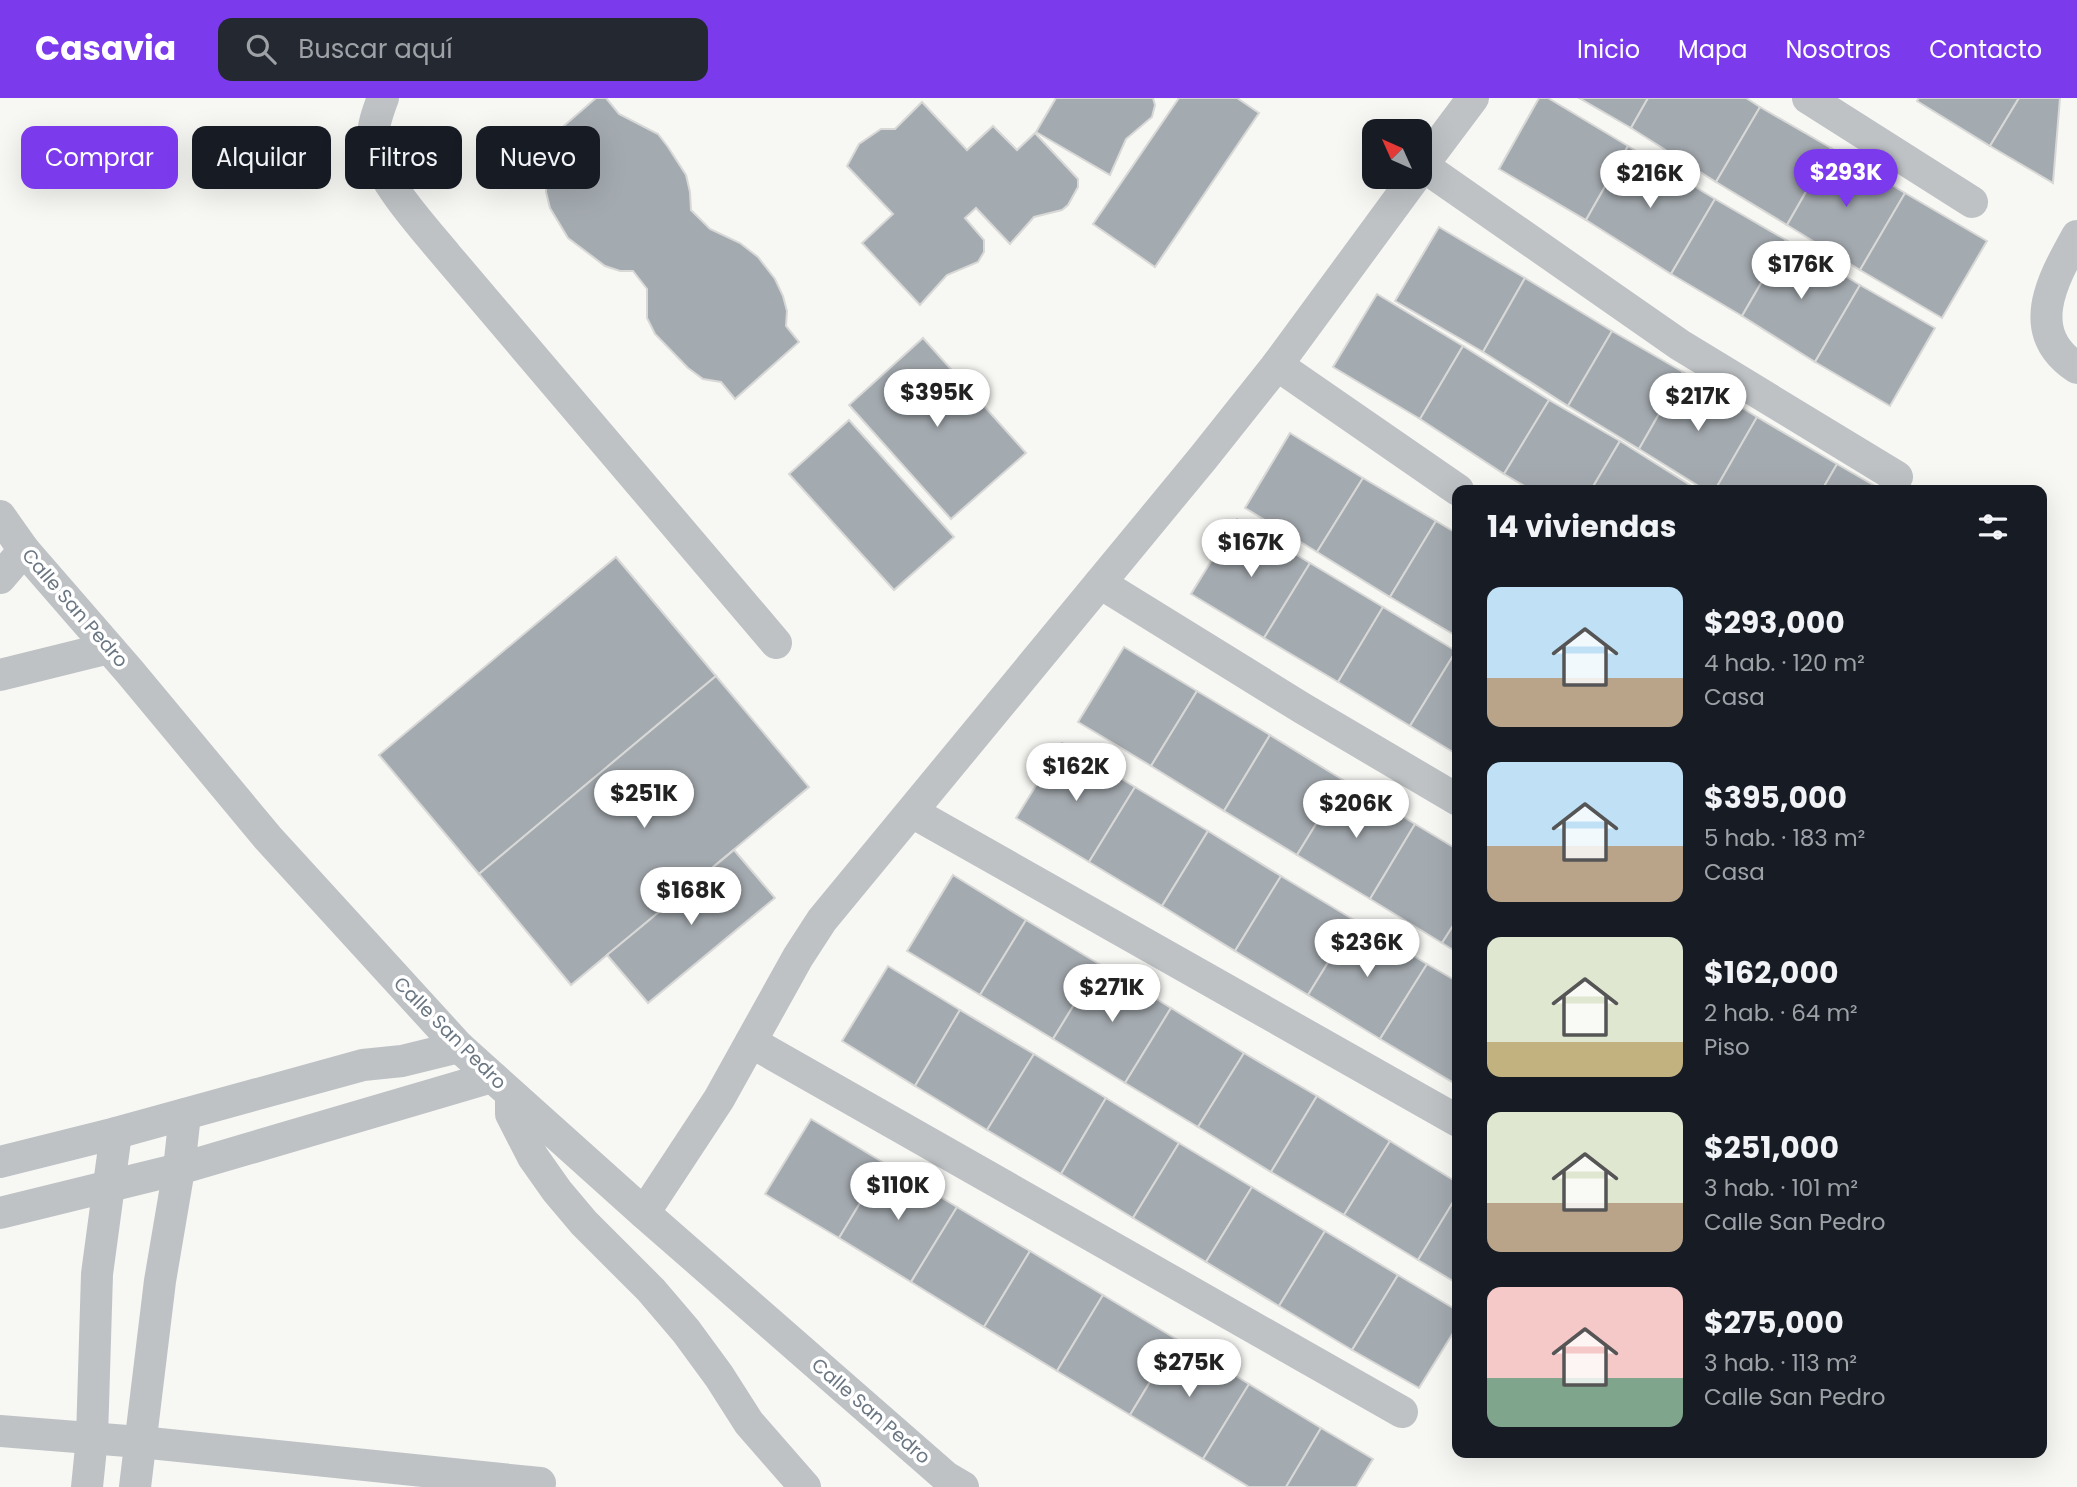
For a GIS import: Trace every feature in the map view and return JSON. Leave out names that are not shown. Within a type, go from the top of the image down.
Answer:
[{"type":"street","points":[[383,98],[374,128],[373,145],[377,161],[398,196],[776,643]]},
{"type":"street","points":[[1432,153],[1473,98]]},
{"type":"street","points":[[1808,98],[1972,202]]},
{"type":"street","points":[[1432,180],[1681,345],[1897,477]]},
{"type":"street","points":[[643,1213],[719,1100],[798,957],[822,920],[1277,365],[1406,189]]},
{"type":"street","points":[[2077,236],[2054,277],[2045,322],[2061,358],[2077,368]]},
{"type":"street","points":[[1277,365],[1452,487]]},
{"type":"street","name":"Calle San Pedro","points":[[0,516],[24,550],[268,838],[458,1047],[643,1213],[946,1477],[962,1487]]},
{"type":"street","points":[[0,578],[24,550]]},
{"type":"street","points":[[1100,583],[1301,708],[1452,796]]},
{"type":"street","points":[[0,675],[109,648]]},
{"type":"street","points":[[912,811],[1452,1118]]},
{"type":"street","points":[[751,1042],[1402,1412]]},
{"type":"street","points":[[0,1162],[363,1065],[402,1061],[458,1047]]},
{"type":"street","points":[[0,1213],[501,1086],[511,1114],[533,1157],[557,1191],[686,1331],[719,1376],[748,1423],[805,1487]]},
{"type":"street","points":[[135,1487],[160,1281],[180,1169],[185,1114]]},
{"type":"street","points":[[87,1487],[92,1438],[97,1273],[116,1133]]},
{"type":"street","points":[[0,1431],[140,1442],[540,1483]]},
{"type":"building","points":[[596,98],[606,98],[619,114],[658,134],[686,175],[691,210],[710,229],[740,243],[758,257],[775,279],[787,311],[786,326],[799,342],[735,399],[721,382],[703,379],[688,368],[655,334],[647,318],[647,289],[633,271],[620,271],[605,266],[568,238],[550,208],[546,189],[600,189],[600,126],[564,126]]},
{"type":"building","points":[[1056,98],[1153,98],[1155,105],[1152,117],[1126,139],[1110,175],[1036,132]]},
{"type":"building","points":[[1179,98],[1237,98],[1259,113],[1155,267],[1093,224]]},
{"type":"building","points":[[1539,98],[1548,98],[1628,146],[1586,220],[1499,169]]},
{"type":"building","points":[[1579,98],[1648,98],[1631,128]]},
{"type":"building","points":[[1648,98],[1746,98],[1760,107],[1716,182],[1631,128]]},
{"type":"building","points":[[1919,98],[2019,98],[1990,146],[1917,101]]},
{"type":"building","points":[[2019,98],[2060,98],[2053,183],[1990,146]]},
{"type":"building","points":[[922,102],[967,150],[993,126],[1017,150],[1035,133],[1078,179],[1078,187],[1068,205],[1062,210],[1034,217],[1010,244],[976,208],[965,218],[984,240],[984,252],[978,262],[947,275],[920,305],[862,243],[893,214],[847,166],[859,144],[881,129],[895,129]]},
{"type":"building","points":[[1760,107],[1831,148],[1787,225],[1716,182]]},
{"type":"building","points":[[1628,146],[1715,199],[1671,274],[1586,220]]},
{"type":"building","points":[[1831,148],[1905,193],[1860,270],[1787,225]]},
{"type":"building","points":[[1905,193],[1987,241],[1942,318],[1860,270]]},
{"type":"building","points":[[1715,199],[1786,240],[1742,316],[1671,274]]},
{"type":"building","points":[[1439,227],[1525,278],[1483,352],[1395,301]]},
{"type":"building","points":[[1786,240],[1860,285],[1815,362],[1742,316]]},
{"type":"building","points":[[1525,278],[1612,331],[1568,406],[1483,352]]},
{"type":"building","points":[[1860,285],[1935,328],[1890,406],[1815,362]]},
{"type":"building","points":[[1377,294],[1463,346],[1420,419],[1333,367]]},
{"type":"building","points":[[1612,331],[1683,372],[1639,449],[1568,406]]},
{"type":"building","points":[[923,338],[1026,453],[951,519],[849,405]]},
{"type":"building","points":[[1463,346],[1549,400],[1504,474],[1420,419]]},
{"type":"building","points":[[1683,372],[1757,417],[1718,485],[1697,485],[1639,449]]},
{"type":"building","points":[[1549,400],[1620,441],[1594,485],[1523,485],[1504,474]]},
{"type":"building","points":[[1757,417],[1837,464],[1825,485],[1718,485]]},
{"type":"building","points":[[849,420],[954,537],[894,590],[789,474]]},
{"type":"building","points":[[1290,433],[1363,478],[1317,552],[1245,508]]},
{"type":"building","points":[[1620,441],[1690,485],[1594,485]]},
{"type":"building","points":[[1837,464],[1873,485],[1825,485]]},
{"type":"building","points":[[1363,478],[1436,521],[1390,597],[1317,552]]},
{"type":"building","points":[[1237,519],[1310,563],[1264,638],[1191,594]]},
{"type":"building","points":[[1436,521],[1452,530],[1452,633],[1390,597]]},
{"type":"building","points":[[616,557],[716,676],[479,874],[379,755]]},
{"type":"building","points":[[1310,563],[1383,607],[1338,682],[1264,638]]},
{"type":"building","points":[[1383,607],[1452,649],[1452,658],[1410,726],[1338,682]]},
{"type":"building","points":[[1124,647],[1197,691],[1151,766],[1078,722]]},
{"type":"building","points":[[1452,658],[1452,751],[1410,726]]},
{"type":"building","points":[[716,676],[809,787],[571,985],[479,874]]},
{"type":"building","points":[[1197,691],[1270,735],[1224,811],[1151,766]]},
{"type":"building","points":[[1270,735],[1343,780],[1297,855],[1224,811]]},
{"type":"building","points":[[1062,743],[1135,787],[1089,862],[1016,818]]},
{"type":"building","points":[[1343,780],[1415,824],[1370,899],[1297,855]]},
{"type":"building","points":[[1135,787],[1208,831],[1162,906],[1089,862]]},
{"type":"building","points":[[1415,824],[1452,846],[1452,927],[1442,943],[1370,899]]},
{"type":"building","points":[[1208,831],[1281,876],[1235,951],[1162,906]]},
{"type":"building","points":[[734,850],[775,898],[648,1003],[607,955]]},
{"type":"building","points":[[953,875],[1026,920],[980,995],[907,951]]},
{"type":"building","points":[[1281,876],[1354,920],[1308,995],[1235,951]]},
{"type":"building","points":[[1026,920],[1099,964],[1053,1039],[980,995]]},
{"type":"building","points":[[1354,920],[1427,964],[1380,1039],[1308,995]]},
{"type":"building","points":[[1452,927],[1452,949],[1442,943]]},
{"type":"building","points":[[1099,964],[1171,1008],[1125,1083],[1053,1039]]},
{"type":"building","points":[[1427,964],[1452,979],[1452,1082],[1380,1039]]},
{"type":"building","points":[[888,966],[960,1010],[915,1086],[842,1041]]},
{"type":"building","points":[[1171,1008],[1244,1053],[1198,1127],[1125,1083]]},
{"type":"building","points":[[960,1010],[1034,1054],[987,1130],[915,1086]]},
{"type":"building","points":[[1244,1053],[1317,1096],[1271,1172],[1198,1127]]},
{"type":"building","points":[[1034,1054],[1106,1098],[1061,1174],[987,1130]]},
{"type":"building","points":[[1317,1096],[1390,1141],[1344,1215],[1271,1172]]},
{"type":"building","points":[[1106,1098],[1179,1143],[1133,1218],[1061,1174]]},
{"type":"building","points":[[811,1119],[884,1163],[839,1238],[765,1194]]},
{"type":"building","points":[[1390,1141],[1452,1179],[1452,1204],[1418,1260],[1344,1215]]},
{"type":"building","points":[[1179,1143],[1252,1187],[1206,1262],[1133,1218]]},
{"type":"building","points":[[884,1163],[957,1207],[911,1282],[839,1238]]},
{"type":"building","points":[[1252,1187],[1325,1231],[1279,1306],[1206,1262]]},
{"type":"building","points":[[1452,1204],[1452,1280],[1418,1260]]},
{"type":"building","points":[[957,1207],[1030,1251],[984,1327],[911,1282]]},
{"type":"building","points":[[1325,1231],[1398,1275],[1352,1350],[1279,1306]]},
{"type":"building","points":[[1030,1251],[1103,1295],[1057,1371],[984,1327]]},
{"type":"building","points":[[1398,1275],[1452,1307],[1452,1335],[1419,1388],[1352,1350]]},
{"type":"building","points":[[1103,1295],[1176,1339],[1130,1415],[1057,1371]]},
{"type":"building","points":[[1176,1339],[1249,1384],[1203,1459],[1130,1415]]},
{"type":"building","points":[[1249,1384],[1321,1428],[1286,1487],[1249,1487],[1203,1459]]},
{"type":"building","points":[[1321,1428],[1373,1459],[1356,1487],[1286,1487]]}]
